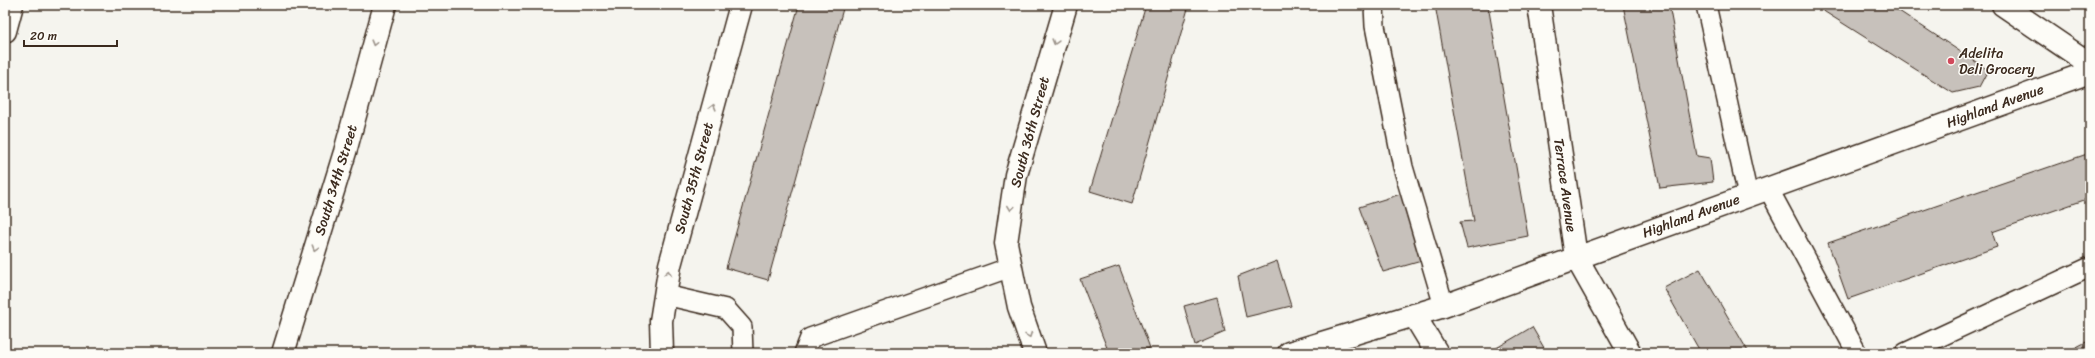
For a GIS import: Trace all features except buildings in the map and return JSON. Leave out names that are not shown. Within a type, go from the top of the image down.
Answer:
[{"type":"street","points":[[5,31],[12,5]]},
{"type":"street","name":"South 34th Street","points":[[283,353],[345,152],[385,5]]},
{"type":"street","name":"South 35th Street","points":[[662,353],[661,321],[670,265],[741,5]]},
{"type":"street","name":"South 36th Street","points":[[1035,353],[1019,307],[1006,243],[1016,175],[1066,5]]},
{"type":"street","name":"Terrace Avenue","points":[[1539,5],[1576,257],[1630,353]]},
{"type":"street","points":[[2003,5],[2090,64]]},
{"type":"street","name":"Highland Avenue","points":[[1289,353],[1444,306],[2090,72]]},
{"type":"street","points":[[1414,315],[1436,353]]},
{"type":"lane","points":[[1374,5],[1374,26],[1402,167],[1444,306]]},
{"type":"lane","points":[[1706,5],[1748,196]]},
{"type":"lane","points":[[1768,188],[1857,353]]},
{"type":"lane","points":[[804,353],[810,338],[1011,267]]},
{"type":"lane","points":[[1905,353],[2090,267]]},
{"type":"lane","points":[[665,294],[726,309],[742,326],[743,353]]},
{"type":"place","name":"Adelita Deli Grocery","points":[[1951,61]]}]
